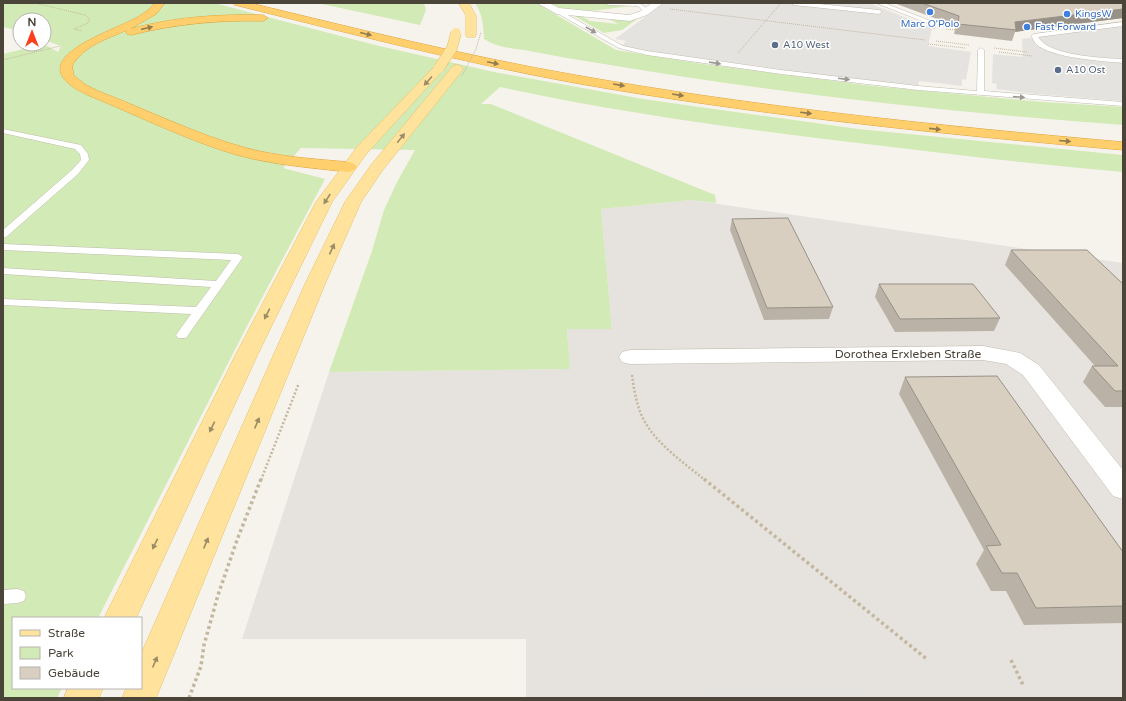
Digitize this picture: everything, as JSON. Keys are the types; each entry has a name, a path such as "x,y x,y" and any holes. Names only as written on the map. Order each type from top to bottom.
{"highway":[{"path":"160,3 151,13 81,48 66,66 66,73 70,79 80,85 198,138 232,149 262,156 349,167"},
{"path":"238,3 498,64 666,93 876,122 1123,146"},
{"path":"278,3 418,36"},
{"path":"72,58 108,40 133,31 190,21 217,18 264,18 328,25"},
{"path":"440,40 463,44"},
{"path":"730,91 888,111 1123,133"}],"main road":[{"path":"140,698 315,284 353,202 376,168 459,75 467,50 476,33 471,16 464,3"},
{"path":"120,617 247,354 324,202 362,150 440,68 452,48 456,28"},
{"path":"349,167 376,168"},
{"path":"81,698 86,689"}],"street":[{"path":"542,3 557,11 630,18 648,6"},
{"name":"Dorothea Erxleben Straße","path":"630,357 983,353 1012,358 1031,370 1123,489"}],"lane":[{"path":"608,3 648,6"},
{"path":"794,3 879,12"},
{"path":"879,3 929,22 932,24 932,28"},
{"path":"557,11 621,47 632,50 781,72 980,94 1123,104"},
{"path":"1123,24 1034,36 1035,40 1039,44 1052,50 1073,55 1123,62"},
{"path":"980,94 981,50"},
{"path":"3,131 78,147 84,154 85,160 74,172 3,235"},
{"path":"3,247 238,257 182,335"},
{"path":"3,271 220,284"},
{"path":"3,302 200,311"}],"path":[{"path":"34,3 85,15 90,19 88,23 74,29 84,32 83,34"},
{"path":"737,54 781,3"},
{"path":"648,6 929,40"},
{"path":"915,17 923,16 953,27 960,28"},
{"path":"947,29 962,30"},
{"path":"459,75 473,57 479,43 476,33"},
{"path":"933,41 974,46"},
{"path":"928,44 965,48"},
{"path":"3,60 63,45"},
{"path":"990,47 1028,52"},
{"path":"1005,49 1006,53"},
{"path":"999,52 1032,56"},
{"path":"189,698 201,666 204,645 218,595 237,540 302,377"},
{"path":"634,392 648,428 675,454 810,566 875,615 928,660"},
{"path":"1011,660 1024,687"}],"shaded area":[{"name":"A10 West","path":"664,3 869,3 932,28 928,46 971,52 966,80 962,79 962,86 919,81 918,88 749,67 621,47 626,41 615,39"},
{"name":"A10 Ost","path":"1123,26 1123,101 1036,94 996,89 997,84 992,83 993,54 1023,57 1022,39"},
{"path":"691,200 1123,263 1123,698 526,698 526,639 242,639 329,372 570,369 567,329 612,329 601,209"},
{"path":"854,684 871,695 699,697 710,686"}],"green space":[{"path":"3,3 214,3 375,45 494,72 643,99 858,129 1123,155 1123,172 968,156 734,127 593,105 500,87 481,104 491,104 715,195 716,203 691,200 601,209 612,329 567,329 570,369 329,372 372,251 384,210 397,182 415,150 301,148 283,168 325,179 246,328 99,617 12,617 12,689 62,689 57,698 3,698 3,54 12,52 52,52 52,49 58,52 61,46 52,43 52,12 12,12 12,29 3,27"},
{"path":"317,3 424,3 426,10 420,25"},
{"path":"475,3 536,3 616,50 703,64 873,86 1043,102 1123,107 1123,125 928,108 798,93 508,48 493,44 484,39 481,16"},
{"path":"550,3 630,6 579,11 569,10"},
{"path":"569,13 581,16 590,21 618,24 609,19 640,17 622,30 604,33"}],"building":[{"path":"922,3 1123,3 1123,9 1015,22 1016,30 958,24 959,16"},
{"path":"788,218 833,307 767,308 732,219"},
{"path":"1011,250 1087,250 1123,284 1123,391 1115,391 1092,366 1118,366"},
{"path":"879,284 973,284 1000,318 900,319"},
{"path":"997,376 1123,552 1123,606 1036,608 1017,573 1002,573 986,546 1001,545 905,377"}],"place":[{"name":"Marc O'Polo","path":"930,12"},
{"name":"KingsW","path":"1067,14"},
{"name":"Fast Forward","path":"1027,27"},
{"name":"A10 West","path":"775,45"},
{"name":"A10 Ost","path":"1058,70"}]}
